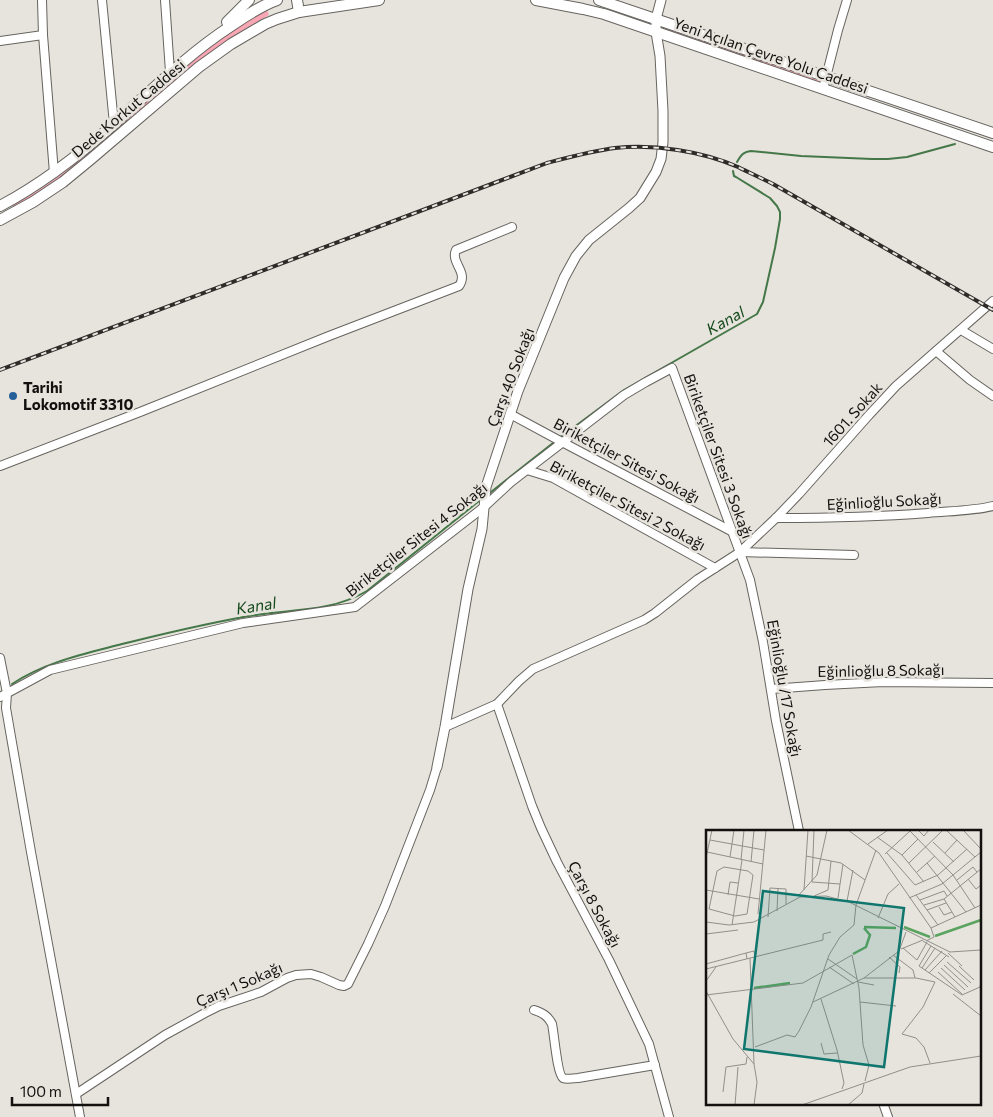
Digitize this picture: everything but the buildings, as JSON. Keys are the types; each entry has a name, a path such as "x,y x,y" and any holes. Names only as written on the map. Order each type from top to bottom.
{"main road":[{"name":"Dede Korkut Caddesi","path":"209,40 249,0"},
{"path":"298,0 299,12 379,0"},
{"name":"Yeni Açılan Çevre Yolu Caddesi","path":"536,0 604,14 993,147"},
{"name":"Yeni Açılan Çevre Yolu Caddesi","path":"599,0 993,133"},
{"name":"Dede Korkut Caddesi","path":"2,202 54,173 114,124 170,72 209,40 249,13 274,1 277,19"},
{"name":"Dede Korkut Caddesi","path":"0,220 50,191 200,67 232,44 265,24 299,12"},
{"path":"2,202 12,214"}],"street":[{"path":"42,0 54,173"},
{"path":"102,0 114,124"},
{"path":"165,0 170,72"},
{"name":"Çarşı 40 Sokağı","path":"437,767 468,589 482,529 488,482 522,379 564,278 576,256 589,240 640,198 656,172 662,152 663,125 660,56 656,32 656,19 661,0"},
{"path":"823,88 847,0"},
{"path":"0,42 43,35"},
{"path":"1,463 140,412 459,286 463,278 455,257 454,253 456,250 512,226"},
{"name":"1601. Sokak","path":"497,704 533,669 644,620 698,579 740,552 812,480 880,402 993,301"},
{"path":"961,330 993,349"},
{"path":"936,351 970,380 993,396"},
{"name":"Biriketçiler Sitesi 4 Sokağı","path":"4,695 50,670 244,623 355,607 484,507 511,482 562,442 634,388 672,368"},
{"name":"Biriketçiler Sitesi 3 Sokağı","path":"672,368 740,552"},
{"name":"Biriketçiler Sitesi Sokağı","path":"510,414 732,531"},
{"name":"Biriketçiler Sitesi 2 Sokağı","path":"527,470 553,478 715,568"},
{"name":"Eğinlioğlu Sokağı","path":"776,518 842,518 905,515 993,506"},
{"path":"740,552 854,555"},
{"name":"Eğinlioğlu /17 Sokağı","path":"740,552 750,580 757,610 776,721 799,830"},
{"path":"0,658 6,708 29,842 80,1117"},
{"name":"Eğinlioğlu 8 Sokağı","path":"771,689 874,683 993,683"},
{"path":"445,727 497,704"},
{"name":"Çarşı 8 Sokağı","path":"497,704 538,820 557,862 631,1004 649,1044 669,1117"},
{"name":"Çarşı 1 Sokağı","path":"76,1094 165,1035 206,1012 260,992 287,978 311,974 322,977 339,986 348,984 384,906 430,790 437,767"},
{"path":"534,1010 544,1014 552,1024 558,1067 563,1078 578,1078 655,1065"},
{"path":"883,1104 888,1117"}],"shaded area":[{"path":"267,9 269,15 211,52 178,78 89,157 46,189 14,208 12,205 39,190 66,171 207,48 239,25"},
{"path":"660,25 822,81 821,84 658,28"}],"waterway":[{"name":"Kanal","path":"737,162 742,154 751,151 801,156 888,159 907,157 955,144"},
{"name":"Kanal","path":"562,436 624,390 757,314 763,302 775,248 780,212 770,198 734,176 733,171"},
{"name":"Kanal","path":"491,492 553,443"},
{"name":"Kanal","path":"12,684 51,664 122,644 239,618 313,609 353,598 367,591 479,501"}],"railway":[{"path":"0,370 547,163 581,154 630,147 678,150 724,161 738,167 773,184 993,310"}],"place":[{"name":"Tarihi Lokomotif 3310","path":"13,396"}]}
